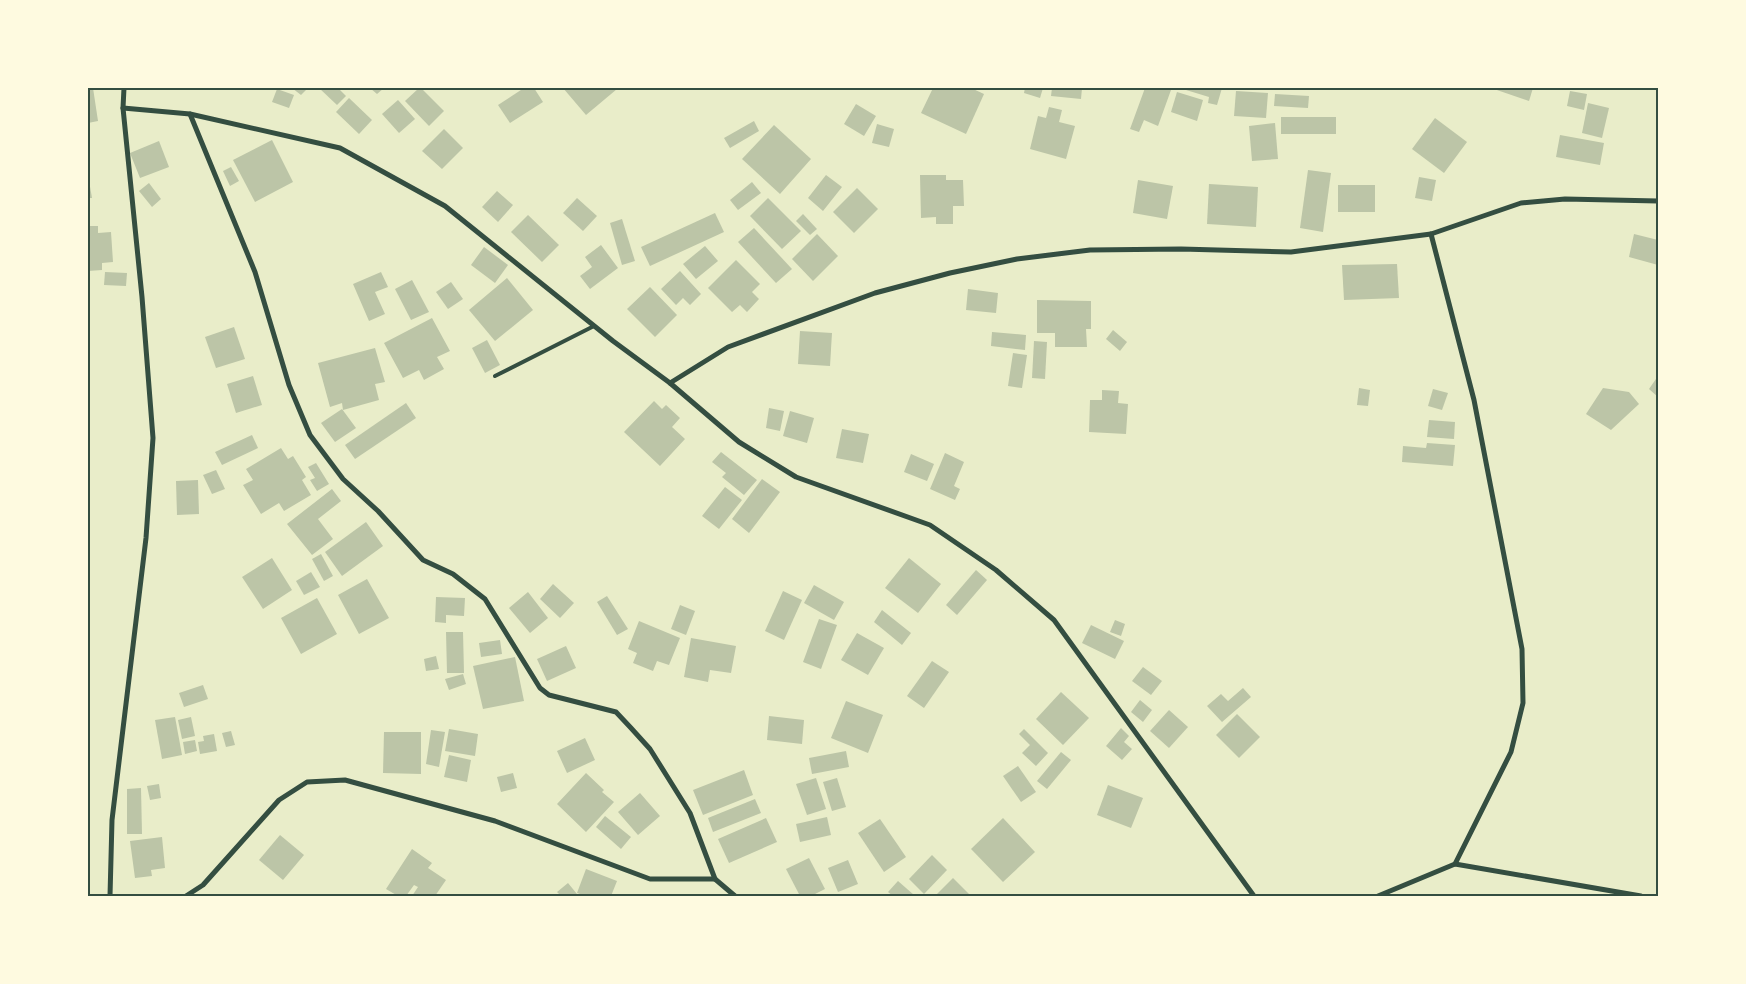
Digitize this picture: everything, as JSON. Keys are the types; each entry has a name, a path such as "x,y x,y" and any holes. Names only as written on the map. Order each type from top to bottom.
{"street":[{"path":"110,896 112,820 146,538 153,438 142,297 123,108 124,88"},
{"path":"123,108 190,114 340,148 445,206 594,326 670,383 739,442 796,478 930,524 996,570 1054,620 1254,896"},
{"path":"190,114 255,272 289,385 310,435 343,479 378,511 423,560 453,574 485,600 540,688 549,695 616,712 631,728 650,749 690,813 715,879 735,896"},
{"path":"670,383 728,348 875,293 950,273 1017,259 1090,250 1181,249 1292,252 1431,234 1521,203 1565,199 1658,201"},
{"path":"1431,234 1474,400 1522,650 1523,704 1511,752 1454,864"},
{"path":"186,896 203,884 278,800 307,782 345,780 495,821 650,880 715,879"},
{"path":"1378,896 1454,864 1641,896"}],"lane":[{"path":"495,376 594,326"}],"building":[{"path":"88,88 93,88 98,121 88,123"},
{"path":"292,88 308,88 301,95"},
{"path":"319,88 338,88 346,96 337,105"},
{"path":"370,88 384,88 377,94"},
{"path":"419,88 444,111 429,126 405,101"},
{"path":"524,88 534,88 543,102 510,123 498,105"},
{"path":"563,88 616,88 617,89 586,115"},
{"path":"933,88 971,88 984,94 966,134 921,113"},
{"path":"1025,88 1043,88 1040,98 1024,93"},
{"path":"1052,88 1082,88 1081,99 1051,96"},
{"path":"1145,88 1171,90 1158,126 1144,120 1139,132 1130,129"},
{"path":"1187,88 1222,88 1217,105 1208,103 1209,97 1186,90"},
{"path":"1491,88 1533,88 1529,101"},
{"path":"277,89 294,95 289,108 272,102"},
{"path":"1236,91 1268,93 1266,118 1234,116"},
{"path":"1570,91 1587,94 1584,110 1567,106"},
{"path":"1177,92 1203,100 1197,121 1171,112"},
{"path":"1275,94 1309,96 1308,108 1274,106"},
{"path":"349,98 372,120 359,134 336,112"},
{"path":"398,100 415,119 399,133 382,114"},
{"path":"1588,103 1609,108 1602,138 1582,133"},
{"path":"856,104 876,116 864,136 844,124"},
{"path":"1049,107 1062,110 1059,122 1075,126 1066,159 1030,149 1038,116 1046,118"},
{"path":"1281,117 1336,117 1336,134 1281,134"},
{"path":"1435,118 1467,142 1444,173 1412,149"},
{"path":"754,121 759,131 730,148 724,138"},
{"path":"1275,123 1278,159 1252,161 1249,126"},
{"path":"877,124 894,129 889,147 872,143"},
{"path":"774,125 811,159 780,194 742,159"},
{"path":"444,129 463,148 442,169 422,151"},
{"path":"1560,135 1604,143 1600,165 1556,157"},
{"path":"272,140 293,182 255,202 233,160"},
{"path":"159,141 169,167 140,178 130,153"},
{"path":"231,167 239,181 230,186 223,171"},
{"path":"1308,170 1331,173 1323,232 1300,228"},
{"path":"826,175 842,187 823,211 808,198"},
{"path":"920,175 946,175 946,180 963,180 964,206 953,206 953,224 936,224 936,217 921,218"},
{"path":"1419,177 1436,180 1432,201 1415,198"},
{"path":"1138,180 1173,186 1167,219 1133,213"},
{"path":"89,181 92,198 88,198"},
{"path":"752,182 761,193 738,210 730,200"},
{"path":"149,183 161,199 152,207 139,191"},
{"path":"1209,184 1258,187 1256,227 1207,224"},
{"path":"1338,185 1375,185 1375,212 1338,212"},
{"path":"857,188 878,209 854,233 833,212"},
{"path":"497,191 513,205 498,222 482,207"},
{"path":"577,198 597,216 583,231 563,213"},
{"path":"768,198 801,231 782,249 750,216"},
{"path":"715,213 724,232 650,266 641,247"},
{"path":"803,214 817,229 810,235 796,221"},
{"path":"528,215 559,245 542,262 511,232"},
{"path":"622,219 635,261 622,265 610,223"},
{"path":"88,226 98,226 98,233 111,232 113,262 102,263 102,270 88,271"},
{"path":"754,228 792,269 776,283 738,242"},
{"path":"817,234 838,256 813,281 792,259"},
{"path":"1634,234 1658,240 1658,265 1629,257"},
{"path":"601,245 618,268 590,289 580,276 592,267 585,257"},
{"path":"705,246 718,261 696,279 683,264"},
{"path":"484,247 508,265 495,283 471,265"},
{"path":"736,260 760,284 752,292 759,299 747,312 740,305 732,312 708,288"},
{"path":"1397,264 1399,298 1344,300 1342,265"},
{"path":"680,271 701,294 690,305 683,298 676,305 661,289"},
{"path":"105,272 127,273 126,286 104,285"},
{"path":"381,272 388,287 375,292 385,314 369,321 353,284"},
{"path":"507,278 533,310 495,341 469,310"},
{"path":"412,280 429,312 411,320 395,289"},
{"path":"451,282 463,299 448,309 436,292"},
{"path":"650,287 677,315 655,337 627,309"},
{"path":"968,289 998,293 996,313 966,310"},
{"path":"1037,300 1091,301 1091,329 1086,329 1087,347 1055,347 1055,333 1037,333"},
{"path":"432,318 450,351 437,357 444,369 424,380 419,370 403,378 384,343"},
{"path":"234,327 245,359 216,368 205,337"},
{"path":"1113,330 1127,342 1120,351 1106,339"},
{"path":"800,331 832,333 830,366 798,364"},
{"path":"992,332 1026,335 1025,350 991,346"},
{"path":"487,340 500,365 485,373 472,348"},
{"path":"1034,341 1047,342 1045,379 1032,378"},
{"path":"375,348 385,382 375,384 379,400 343,410 342,403 330,407 318,363"},
{"path":"1013,353 1027,355 1022,388 1008,386"},
{"path":"253,376 262,405 236,413 227,384"},
{"path":"1658,376 1658,397 1649,389"},
{"path":"1359,388 1370,390 1368,406 1357,405"},
{"path":"1603,388 1629,392 1639,404 1611,430 1586,414"},
{"path":"1433,389 1448,393 1442,410 1428,406"},
{"path":"1102,390 1119,391 1118,403 1128,404 1126,434 1089,432 1090,400 1102,400"},
{"path":"654,401 662,409 666,405 680,418 672,427 685,439 660,466 624,432"},
{"path":"406,403 416,418 355,459 345,445"},
{"path":"769,408 784,411 780,431 766,428"},
{"path":"342,409 356,428 335,442 321,423"},
{"path":"790,411 814,418 807,443 783,436"},
{"path":"1429,420 1455,422 1454,439 1427,437"},
{"path":"842,429 869,434 863,463 836,458"},
{"path":"252,435 258,448 222,465 215,452"},
{"path":"1427,443 1455,445 1453,466 1402,462 1403,446 1426,448"},
{"path":"281,448 288,459 293,456 306,477 302,480 311,495 284,511 279,503 261,514 243,485 253,480 246,469"},
{"path":"721,452 757,480 744,495 722,477 726,473 712,462"},
{"path":"945,453 964,462 954,486 960,489 955,500 930,489"},
{"path":"911,454 934,464 927,481 904,472"},
{"path":"316,463 329,484 317,491 310,480 315,478 308,467"},
{"path":"216,470 225,489 212,494 203,475"},
{"path":"762,479 780,492 749,533 732,519"},
{"path":"198,480 199,514 177,515 176,481"},
{"path":"725,487 742,500 719,529 702,516"},
{"path":"332,489 341,501 318,519 333,539 312,555 287,524"},
{"path":"366,522 383,546 342,576 325,552"},
{"path":"321,554 333,576 324,581 312,559"},
{"path":"272,558 292,590 263,609 242,577"},
{"path":"909,558 941,584 918,613 885,588"},
{"path":"976,570 987,580 957,615 946,605"},
{"path":"311,572 320,587 304,595 296,581"},
{"path":"367,579 389,618 359,634 338,595"},
{"path":"553,584 574,603 560,618 540,599"},
{"path":"814,585 844,602 834,620 804,603"},
{"path":"783,591 802,600 784,640 765,631"},
{"path":"528,592 548,618 530,633 509,608"},
{"path":"607,596 628,629 617,635 597,602"},
{"path":"436,597 465,598 464,616 446,615 446,623 435,622"},
{"path":"317,598 337,634 301,654 281,618"},
{"path":"680,605 695,611 686,635 671,629"},
{"path":"882,610 911,633 902,645 874,622"},
{"path":"819,619 837,625 821,669 803,662"},
{"path":"1115,620 1125,624 1121,636 1110,632"},
{"path":"639,621 680,638 669,665 657,661 653,671 633,663 637,653 628,649"},
{"path":"1091,625 1124,641 1115,659 1082,643"},
{"path":"446,632 463,632 464,673 447,673"},
{"path":"857,633 884,648 868,675 841,660"},
{"path":"691,638 736,646 731,673 710,670 708,682 684,677"},
{"path":"500,640 502,654 481,657 479,643"},
{"path":"566,646 576,668 547,681 537,659"},
{"path":"436,656 439,669 426,671 424,659"},
{"path":"515,657 524,701 483,709 473,666"},
{"path":"932,661 949,672 924,708 907,696"},
{"path":"1143,667 1162,681 1151,695 1132,681"},
{"path":"463,674 466,684 449,690 445,679"},
{"path":"203,685 208,699 184,707 179,693"},
{"path":"1243,688 1251,697 1222,722 1207,706 1221,694 1228,701"},
{"path":"1061,692 1089,718 1063,745 1036,719"},
{"path":"1140,700 1152,710 1143,722 1131,712"},
{"path":"846,701 883,715 868,753 831,738"},
{"path":"1169,710 1188,727 1169,748 1150,731"},
{"path":"1237,714 1260,737 1239,758 1216,735"},
{"path":"769,716 804,720 802,744 767,740"},
{"path":"175,717 182,755 162,759 155,720"},
{"path":"191,717 195,736 182,739 178,720"},
{"path":"1121,728 1129,736 1124,742 1132,749 1122,760 1106,746"},
{"path":"449,729 478,734 475,756 445,751"},
{"path":"1024,729 1048,753 1036,766 1022,753 1030,745 1019,734"},
{"path":"431,730 445,732 439,767 426,764"},
{"path":"231,731 235,745 226,747 222,733"},
{"path":"384,732 421,732 421,774 383,773"},
{"path":"214,734 217,751 200,754 198,742 204,741 203,736"},
{"path":"585,738 595,760 567,773 557,751"},
{"path":"195,740 197,751 185,754 183,742"},
{"path":"846,751 849,767 812,774 809,758"},
{"path":"1061,752 1071,760 1047,789 1037,781"},
{"path":"449,755 471,760 467,782 444,777"},
{"path":"1018,766 1036,792 1021,802 1003,776"},
{"path":"744,770 753,795 703,815 693,790"},
{"path":"513,773 517,788 501,792 497,777"},
{"path":"586,773 604,790 602,792 614,802 586,832 557,804"},
{"path":"816,778 826,809 807,815 796,784"},
{"path":"837,778 846,807 832,811 823,782"},
{"path":"159,784 161,798 150,800 147,786"},
{"path":"1108,785 1143,798 1131,828 1097,815"},
{"path":"141,788 142,834 127,834 127,789"},
{"path":"640,793 660,816 638,835 618,812"},
{"path":"755,799 761,813 713,832 708,818"},
{"path":"605,816 631,837 621,849 596,827"},
{"path":"827,817 831,835 800,842 796,824"},
{"path":"766,818 777,842 729,863 718,839"},
{"path":"1003,818 1035,852 1003,882 971,849"},
{"path":"880,819 906,857 884,872 858,833"},
{"path":"280,835 304,855 283,880 259,860"},
{"path":"162,837 165,868 151,870 152,876 135,878 130,841"},
{"path":"412,849 432,863 428,868 446,880 435,896 412,896 418,887 414,885 406,896 398,896 386,889"},
{"path":"932,855 947,870 924,894 909,879"},
{"path":"809,858 825,889 811,896 800,896 786,869"},
{"path":"848,860 858,884 838,892 828,868"},
{"path":"586,869 617,881 611,896 586,896 577,893"},
{"path":"953,878 971,896 935,896"},
{"path":"898,881 914,895 893,896 888,892"},
{"path":"568,883 579,896 561,896 557,892"}]}
